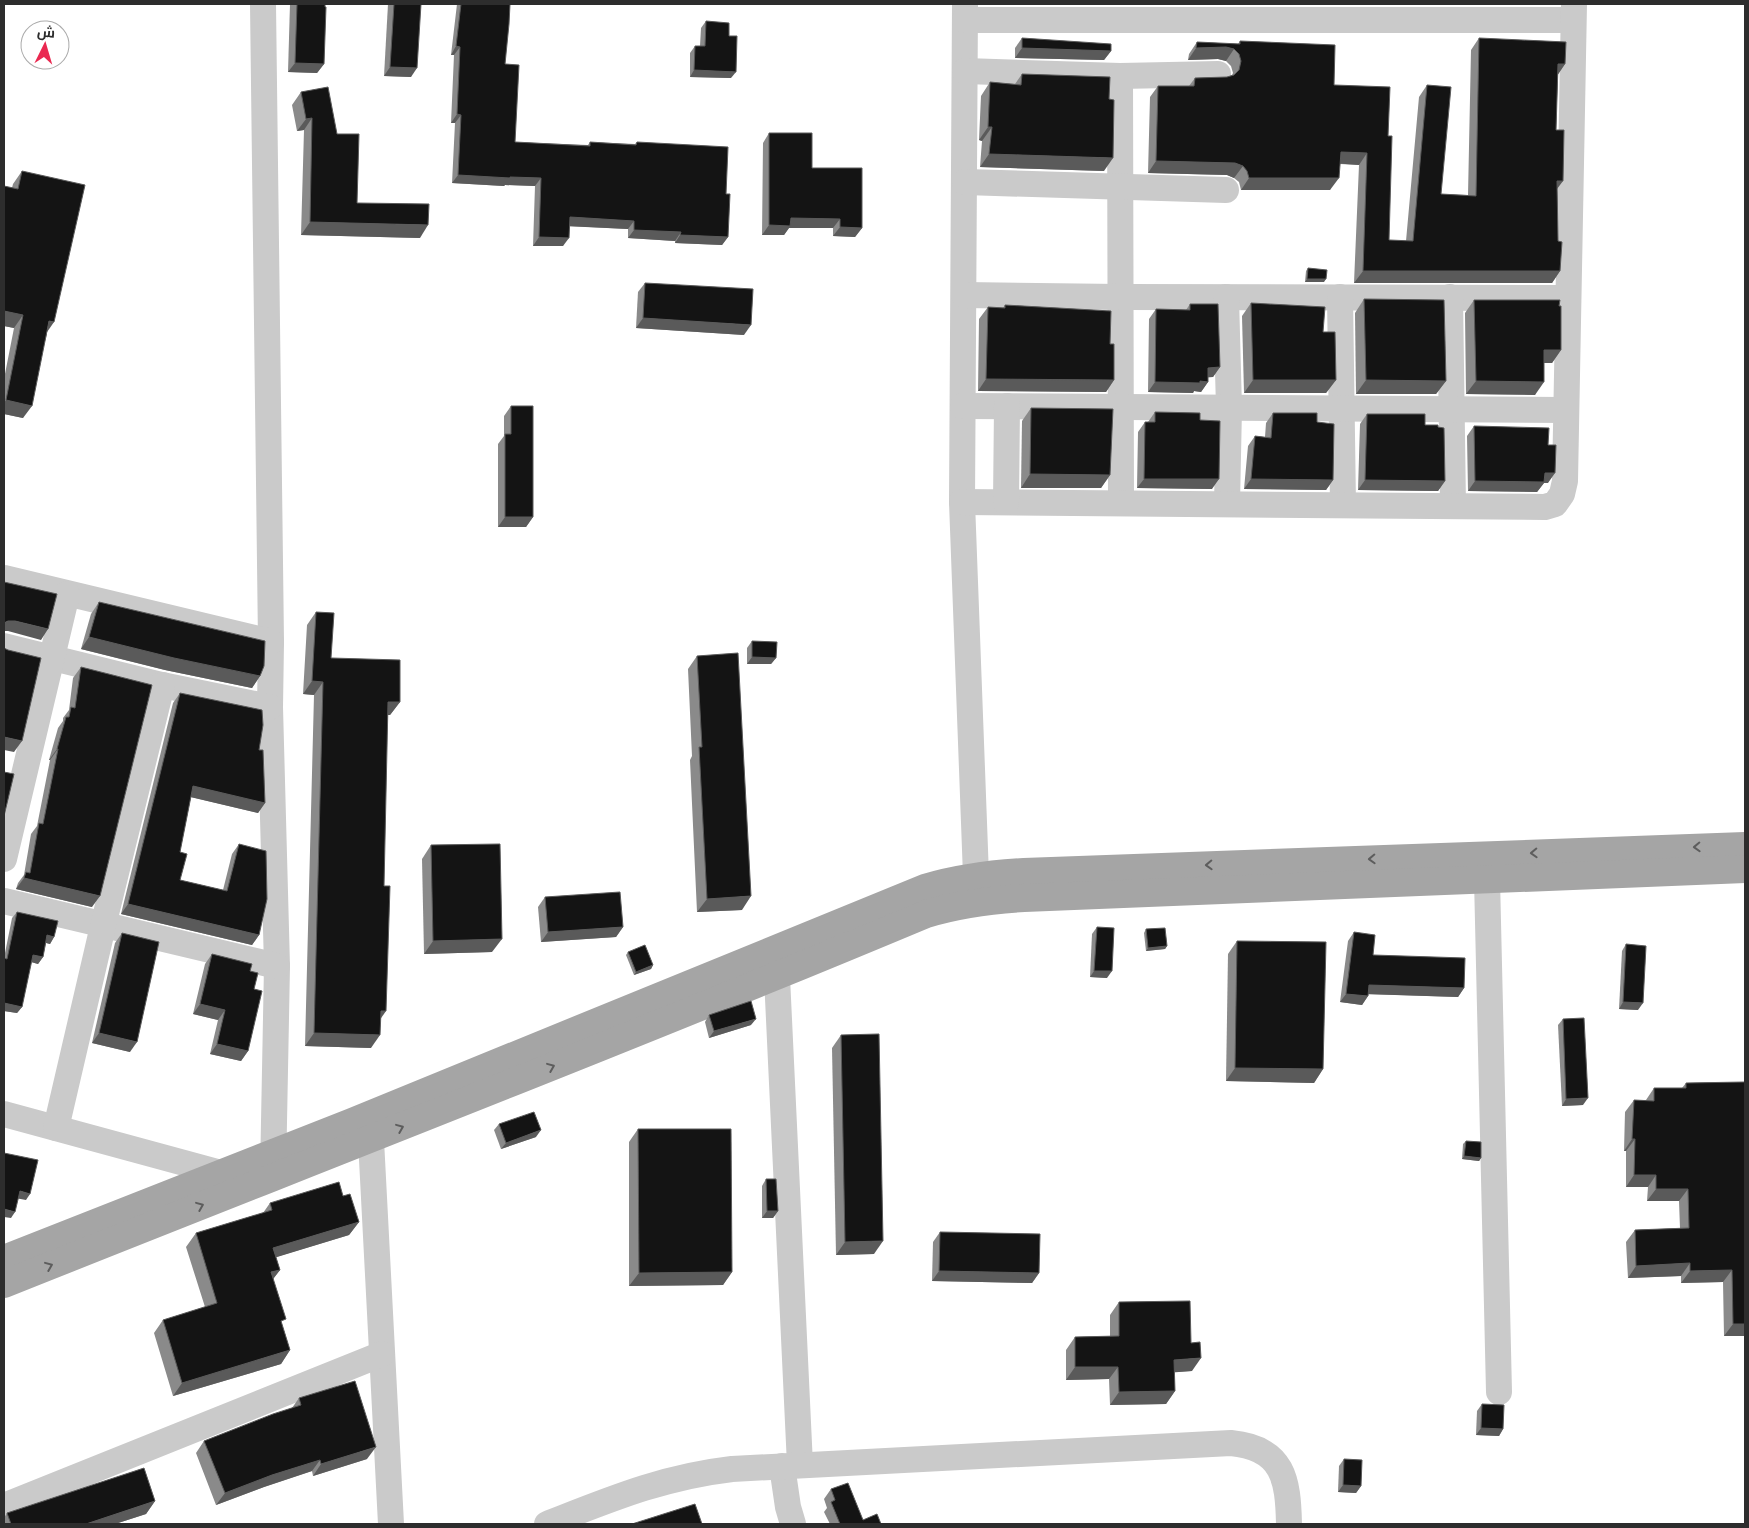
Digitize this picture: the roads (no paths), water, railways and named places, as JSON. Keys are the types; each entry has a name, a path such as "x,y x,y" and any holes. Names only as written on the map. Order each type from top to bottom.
{"main road":[{"path":"4,1259 273,1165 925,888 949,881 976,876 1024,872 1745,846"},
{"path":"273,1165 371,1140 777,977 926,914 950,906 977,901 1024,898 1745,869"},
{"path":"4,1284 231,1181"}],"street":[{"path":"263,4 271,642 270,707 277,966 273,1165"},
{"path":"962,502 1545,507 1555,504 1562,494 1565,481 1574,12 965,12 962,502 976,876"},
{"path":"965,71 1120,76 1218,74"},
{"path":"1120,76 1121,503"},
{"path":"964,182 1226,190"},
{"path":"964,295 1568,298"},
{"path":"1226,297 1229,408 1227,504"},
{"path":"1340,297 1344,506"},
{"path":"1450,297 1453,506"},
{"path":"963,406 1566,410"},
{"path":"1006,502 1007,406"},
{"path":"4,578 271,642"},
{"path":"4,859 67,594"},
{"path":"4,646 162,685 270,707"},
{"path":"56,1128 162,685"},
{"path":"1487,880 1499,1392"},
{"path":"4,902 277,966"},
{"path":"777,977 791,1466 788,1507 793,1524"},
{"path":"4,1114 231,1181"},
{"path":"371,1140 391,1524"},
{"path":"4,1506 382,1354"},
{"path":"548,1524 620,1495 680,1477 732,1469 1231,1443 1244,1444 1256,1448 1275,1462 1282,1472 1286,1483 1290,1524"}]}
